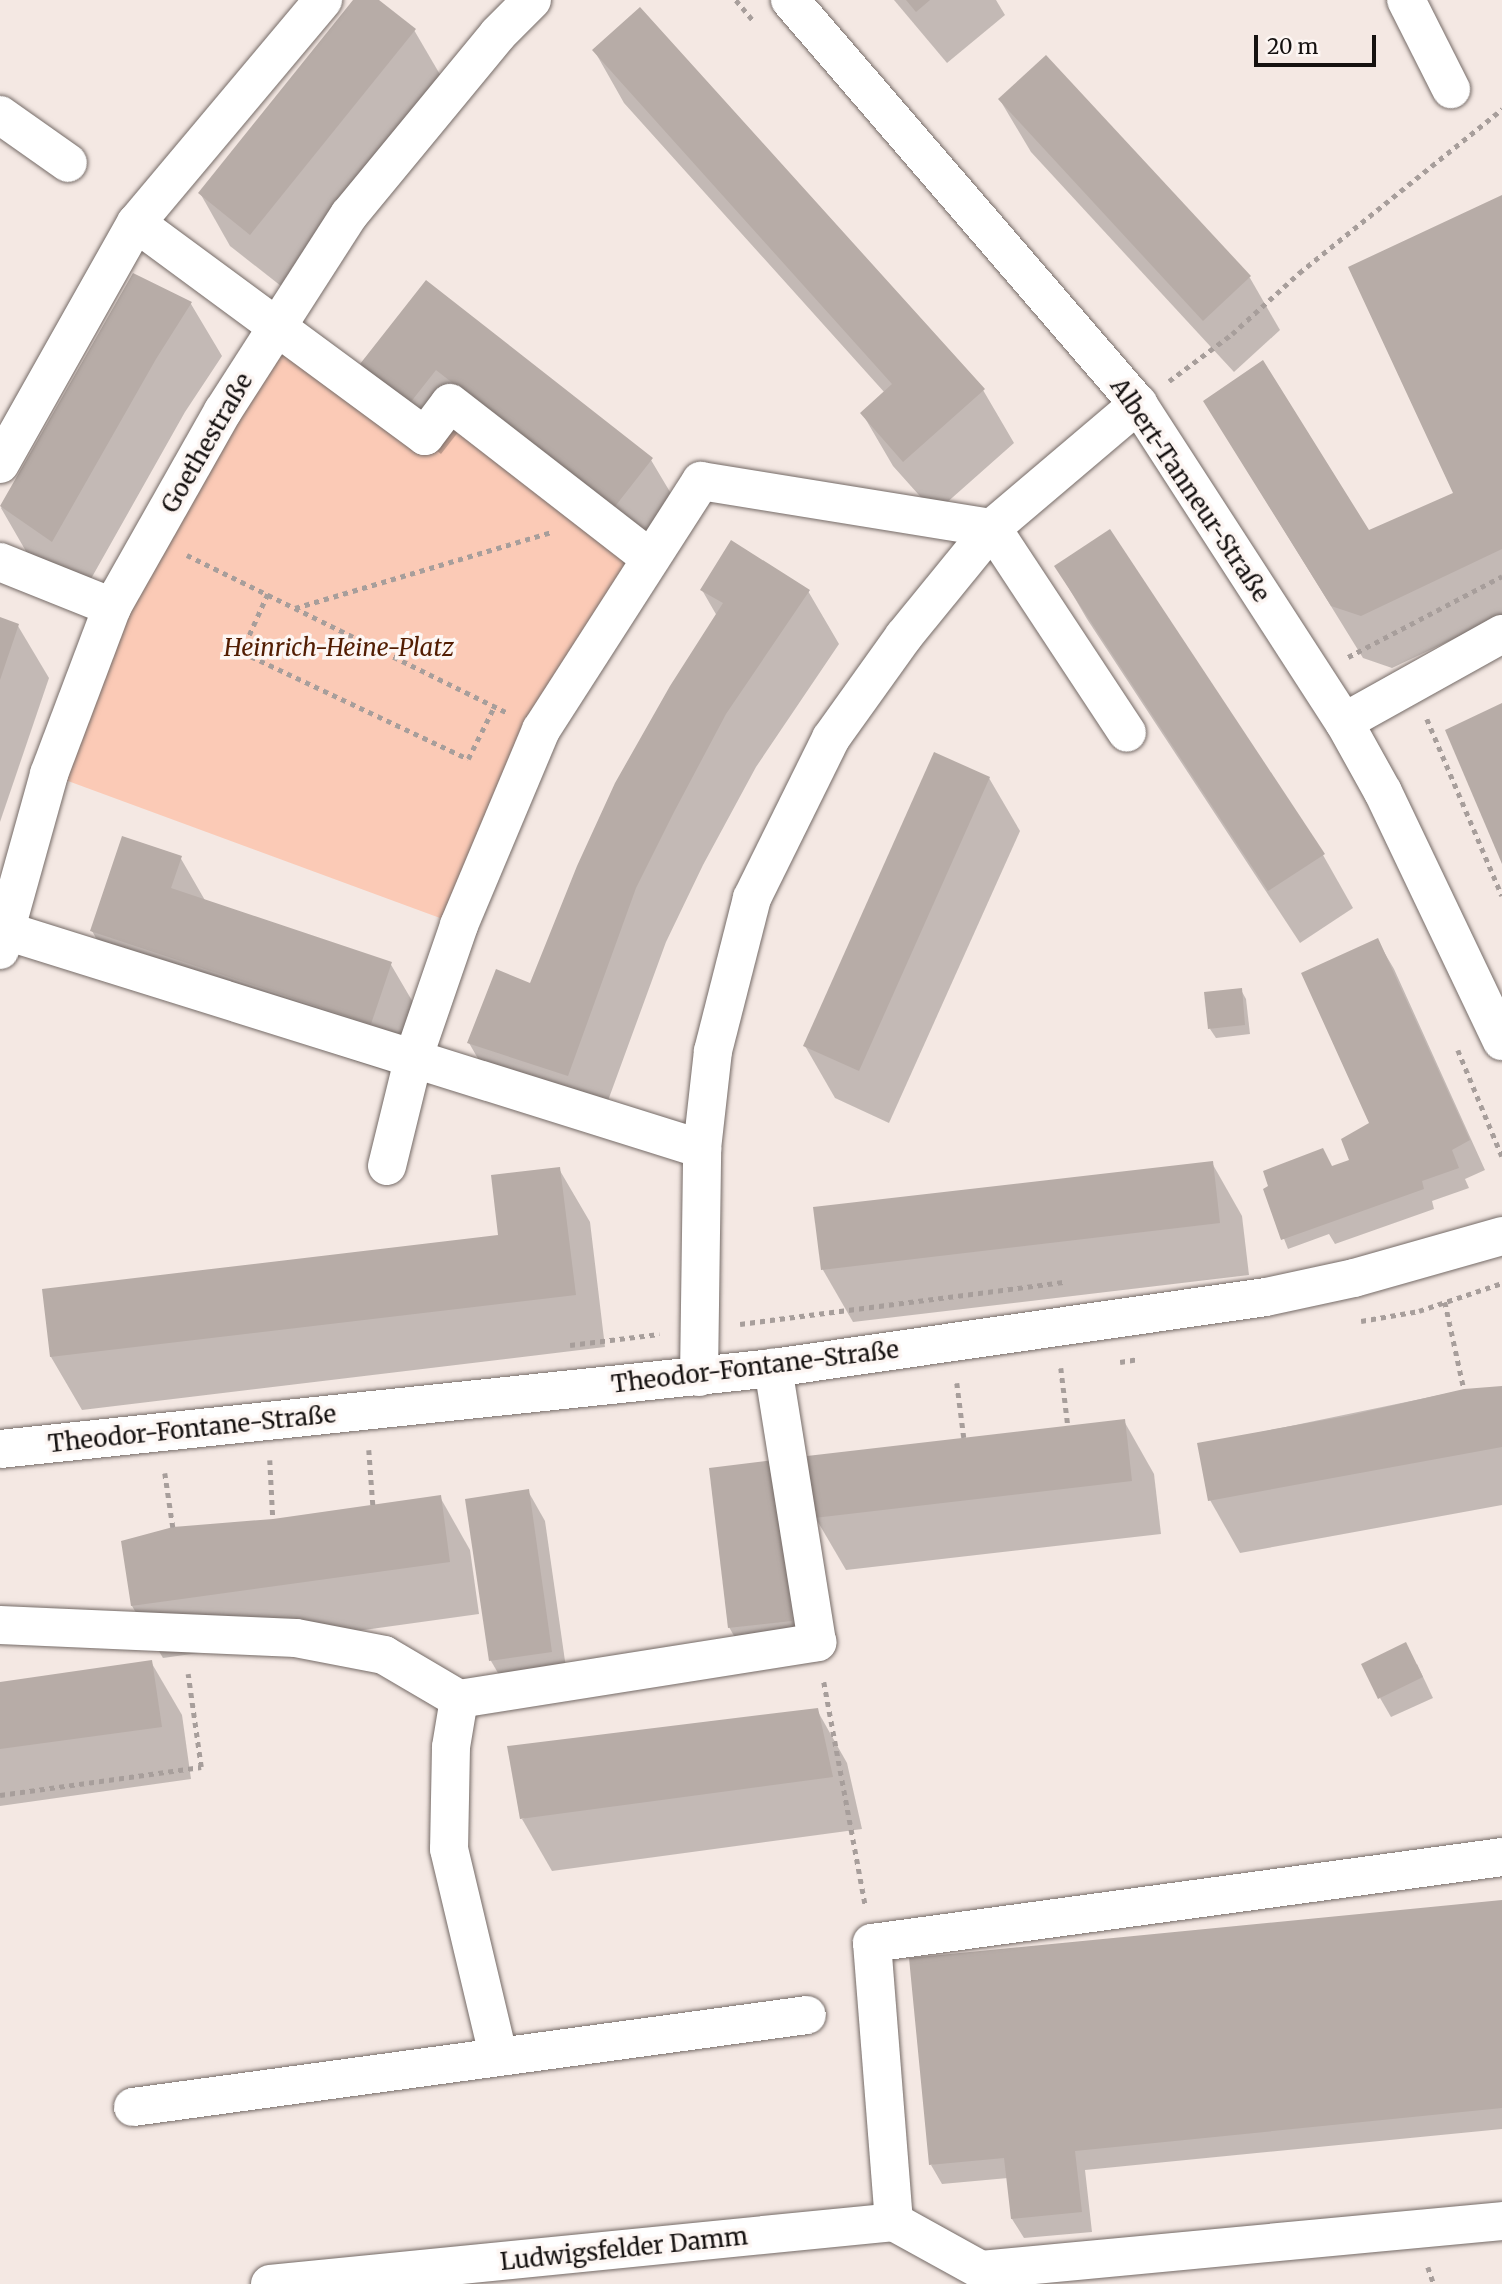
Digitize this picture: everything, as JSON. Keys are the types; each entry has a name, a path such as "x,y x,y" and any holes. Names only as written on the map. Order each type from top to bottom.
{"street":[{"path":"0,464 136,223 323,0"},
{"name":"Goethestraße","path":"2,936 49,774 112,607 223,411 349,215 498,34 531,0"},
{"name":"Albert-Tanneur-Straße","path":"790,0 1138,404 1345,722 1383,792 1502,1041"},
{"path":"1406,0 1451,89"},
{"path":"0,115 68,163"},
{"path":"136,223 425,436 450,403 650,558"},
{"path":"699,1377 702,1149 713,1051 752,898 831,738 904,636 992,528 1138,404"},
{"path":"387,1166 414,1056 459,925 541,730 701,481 992,528 1127,733"},
{"path":"0,562 112,607"},
{"path":"1345,722 1502,634"},
{"path":"2,936 414,1056 702,1149"},
{"name":"Theodor-Fontane-Straße","path":"0,1449 774,1367 1266,1297 1354,1278 1502,1236"},
{"path":"0,1625 296,1638 384,1655 459,1699 817,1642 774,1367"},
{"path":"459,1699 451,1747 449,1849 498,2055"},
{"path":"1502,1857 872,1943 894,2222 981,2270 1062,2274 1502,2221"},
{"path":"133,2107 498,2055 807,2015"},
{"name":"Ludwigsfelder Damm","path":"270,2284 894,2222"}],"path":[{"path":"1138,404 1232,334 1310,264 1502,109"},
{"path":"295,608 599,518"},
{"path":"152,538 518,718"},
{"path":"1339,646 1346,658 1502,576"},
{"path":"268,594 242,652 468,759 494,706"},
{"path":"1436,710 1426,715 1502,896"},
{"path":"1456,1044 1502,1156"},
{"path":"700,1329 1067,1282"},
{"path":"1446,1302 1464,1389"},
{"path":"1061,1368 1068,1426"},
{"path":"957,1381 964,1438"},
{"path":"369,1448 373,1505"},
{"path":"270,1460 273,1519"},
{"path":"164,1471 173,1527"},
{"path":"0,1795 201,1767 181,1632"},
{"path":"817,1642 872,1943"}],"green space":[{"name":"Heinrich-Heine-Platz","path":"277,326 425,436 450,403 650,558 459,925 49,774 112,607"}],"building":[{"path":"353,0 379,0 416,29 250,235 198,193"},
{"path":"906,0 930,0 916,12"},
{"path":"640,7 985,389 903,462 860,413 892,384 592,50"},
{"path":"1046,55 1251,276 1203,321 998,99"},
{"path":"1502,195 1502,549 1361,616 1331,606 1203,401 1263,360 1369,530 1453,493 1348,267"},
{"path":"133,273 192,302 156,359 52,542 0,506"},
{"path":"426,280 653,458 613,509 436,370 410,403 360,364"},
{"path":"1110,529 1325,854 1268,891 1054,566"},
{"path":"731,540 810,590 726,714 636,888 568,1076 467,1043 496,969 530,983 577,866 615,783 670,686 723,603 700,590"},
{"path":"0,617 19,624 0,680"},
{"path":"1502,703 1502,864 1445,730"},
{"path":"934,752 990,777 859,1071 803,1046"},
{"path":"122,836 182,856 171,888 392,962 371,1024 90,931"},
{"path":"1378,938 1470,1140 1452,1150 1459,1168 1422,1181 1424,1189 1281,1240 1263,1189 1268,1186 1263,1171 1323,1148 1332,1166 1349,1160 1341,1139 1369,1123 1301,973"},
{"path":"1242,988 1245,1025 1208,1029 1204,992"},
{"path":"1213,1161 1220,1223 821,1270 813,1207"},
{"path":"560,1167 576,1295 50,1357 42,1289 498,1235 491,1175"},
{"path":"1502,1386 1502,1447 1208,1501 1197,1443 1347,1416 1464,1389"},
{"path":"1125,1419 1132,1481 814,1518 807,1456"},
{"path":"774,1460 792,1621 728,1628 709,1468"},
{"path":"529,1489 552,1652 489,1661 465,1499"},
{"path":"441,1495 450,1562 131,1606 121,1541 173,1527 273,1519"},
{"path":"1406,1642 1423,1677 1378,1699 1361,1664"},
{"path":"152,1660 162,1727 0,1749 0,1682"},
{"path":"818,1708 833,1777 520,1819 507,1746"},
{"path":"1502,1900 1502,2108 1075,2151 1082,2212 1011,2219 1004,2158 929,2165 909,1958"}]}
